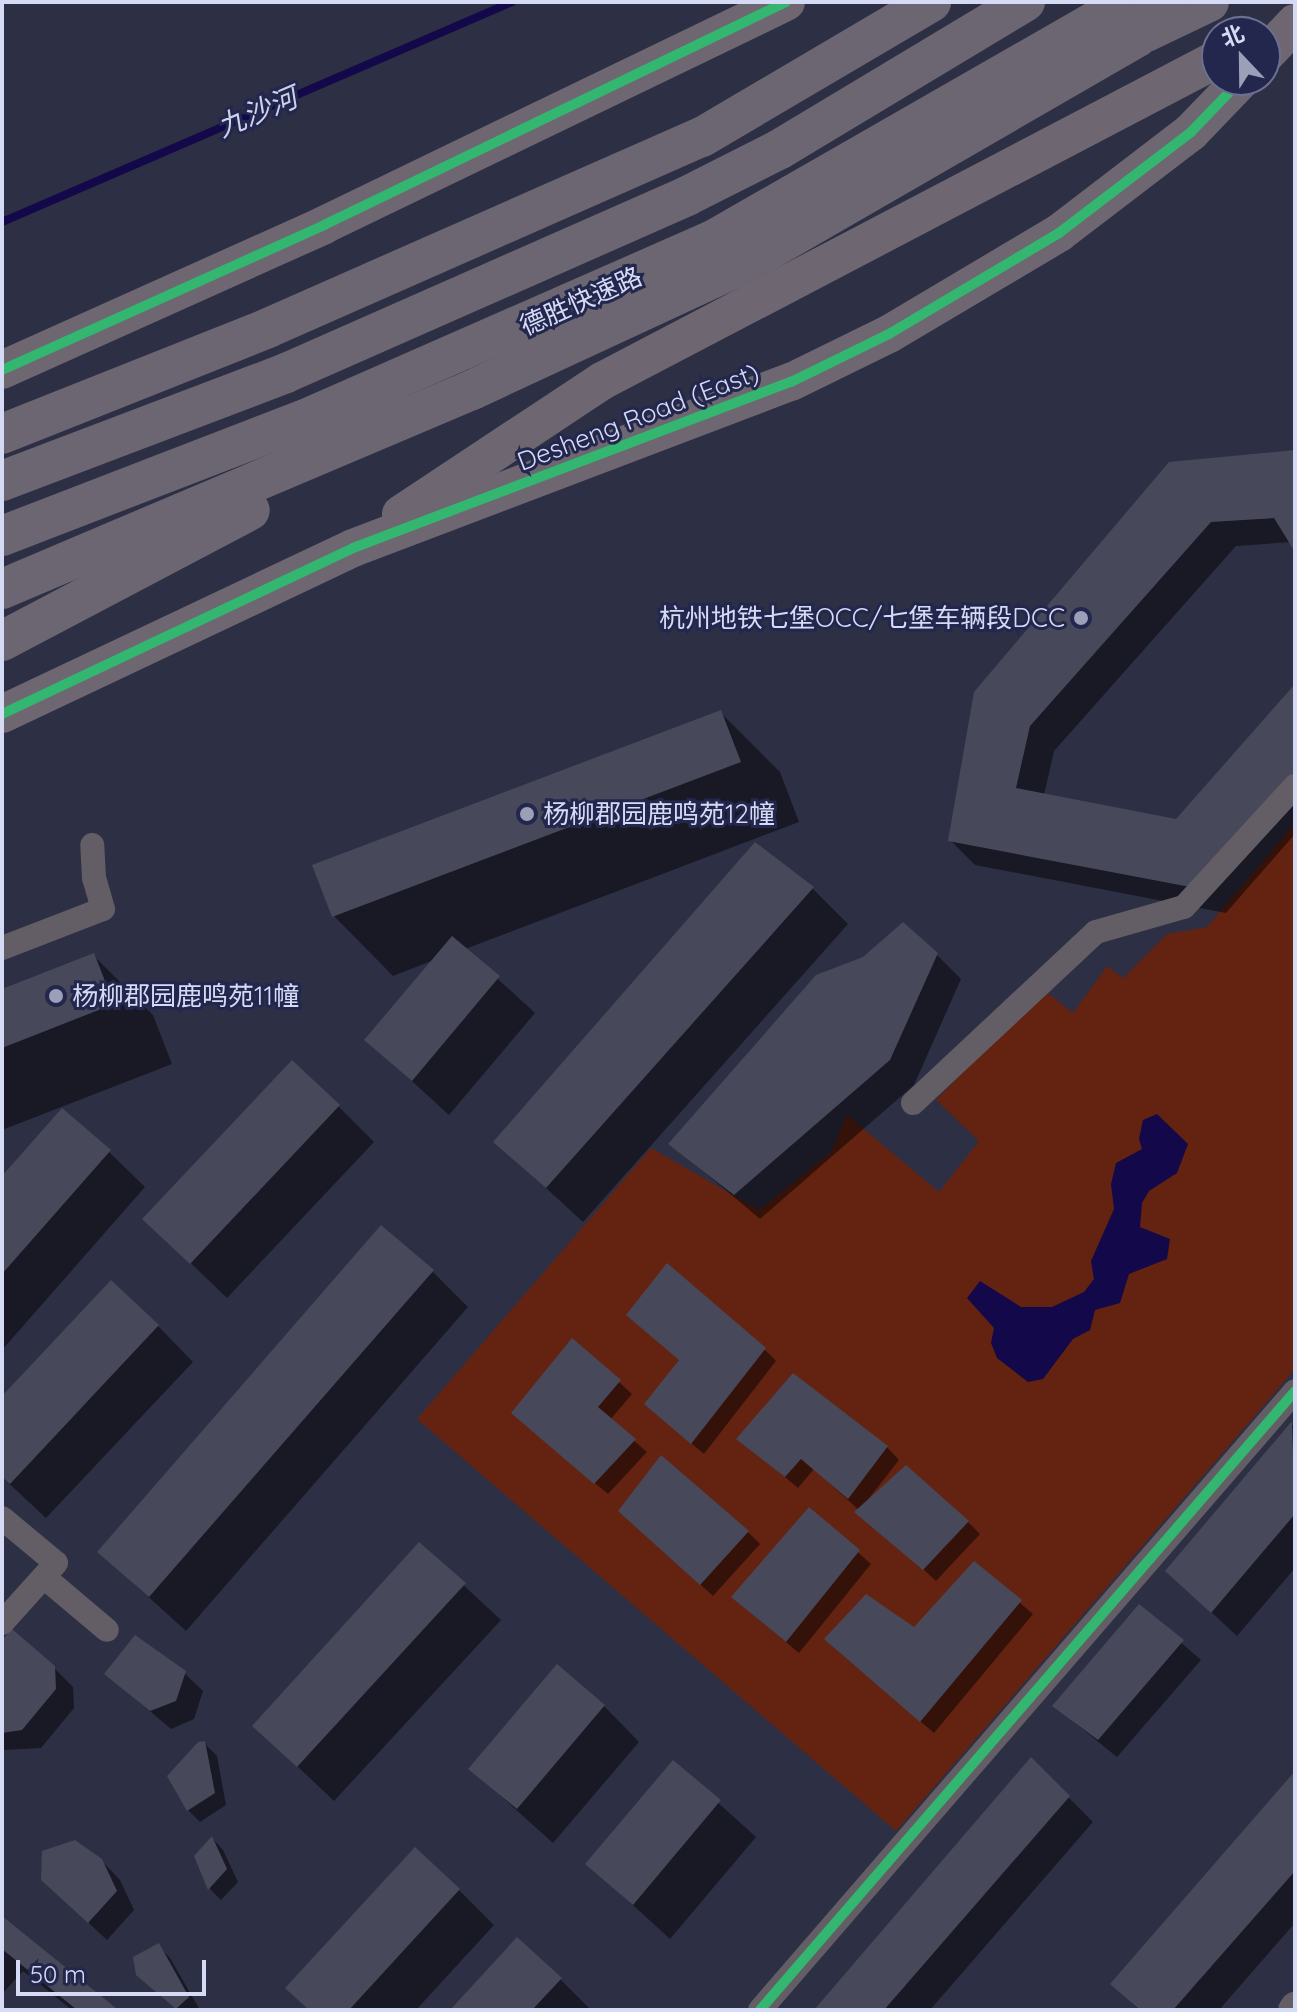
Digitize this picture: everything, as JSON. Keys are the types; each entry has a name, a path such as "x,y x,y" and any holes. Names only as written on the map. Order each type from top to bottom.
{"highway":[{"path":"2,434 268,328 702,137 931,2"},
{"name":"德胜快速路","path":"2,481 286,373 687,196 780,149 1025,2"},
{"path":"2,589 472,390 748,262 1133,19 1165,2"},
{"path":"1133,19 1209,2"},
{"name":"德胜快速路","path":"2,536 303,420 713,240 1133,19"},
{"path":"2,641 472,390"}],"main road":[{"path":"2,370 324,225 786,2"},
{"path":"1281,38 1295,23"},
{"path":"353,548 602,381 1201,67"},
{"name":"Desheng Road (East)","path":"2,714 353,548 791,382 889,334 1059,233 1191,132 1226,96"}],"street":[{"path":"913,1103 1096,932 1184,907 1295,786"},
{"path":"2,948 103,909 94,878 92,845"},
{"path":"760,2010 1295,1391"},
{"path":"2,1518 56,1563 2,1623"},
{"path":"44,1577 107,1630"}],"shaded area":[{"path":"1295,823 1295,1369 896,1831 417,1419 651,1148 759,1210 831,1152 847,1115 939,1192 979,1141 936,1100 1044,990 1073,1013 1107,966 1123,978 1167,934 1207,927"},
{"path":"1157,1114 1188,1144 1177,1173 1149,1191 1142,1203 1140,1227 1170,1239 1167,1259 1129,1274 1120,1303 1095,1310 1090,1330 1073,1339 1043,1379 1028,1382 997,1358 991,1343 994,1328 967,1298 980,1281 1021,1307 1052,1307 1084,1292 1094,1279 1091,1261 1114,1209 1111,1184 1116,1163 1142,1149 1139,1139 1143,1120"}],"building":[{"name":"杭州地铁七堡OCC/七堡车辆段DCC","path":"1295,450 1295,552 1274,518 1211,522 1030,726 1016,788 1176,819 1295,684 1295,782 1201,889 948,841 974,692 1169,462"},
{"name":"杨柳郡园鹿鸣苑12幢","path":"721,710 741,762 332,917 312,865"},
{"path":"755,842 814,887 546,1188 493,1142"},
{"path":"903,922 938,953 890,1060 734,1195 668,1144 816,975 863,957"},
{"path":"452,936 500,976 412,1081 364,1040"},
{"name":"杨柳郡园鹿鸣苑11幢","path":"94,953 114,1004 2,1048 2,989"},
{"path":"292,1060 340,1105 190,1264 142,1219"},
{"path":"62,1108 111,1150 2,1274 2,1176"},
{"path":"381,1225 434,1270 149,1597 97,1552"},
{"path":"667,1263 766,1348 691,1444 644,1404 679,1360 626,1315"},
{"path":"111,1280 159,1325 10,1484 2,1477 2,1396"},
{"path":"572,1338 621,1380 598,1407 636,1439 594,1484 511,1413"},
{"path":"793,1373 888,1446 848,1499 801,1459 785,1477 736,1439"},
{"path":"1292,1421 1295,1514 1211,1613 1165,1571"},
{"path":"661,1455 749,1531 700,1585 618,1511"},
{"path":"906,1465 969,1521 923,1570 854,1512"},
{"path":"809,1507 860,1550 786,1642 731,1597"},
{"path":"419,1542 466,1583 297,1767 252,1726"},
{"path":"974,1561 1022,1600 920,1722 824,1639 866,1594 914,1627"},
{"path":"1139,1604 1184,1640 1098,1740 1052,1706"},
{"path":"12,1629 55,1666 56,1689 22,1730 2,1733 2,1640"},
{"path":"135,1635 186,1671 176,1701 150,1711 104,1674"},
{"path":"557,1664 605,1705 517,1809 468,1769"},
{"path":"205,1741 215,1793 187,1811 167,1776 198,1742"},
{"path":"1031,1757 1070,1796 884,2010 814,2010"},
{"path":"673,1760 721,1800 633,1905 585,1864"},
{"path":"1295,1771 1295,1871 1173,2010 1140,2010 1110,1984"},
{"path":"212,1836 227,1869 208,1890 194,1856"},
{"path":"75,1840 102,1859 117,1891 88,1923 41,1880 42,1851"},
{"path":"415,1847 460,1889 349,2010 309,2010 285,1988"},
{"path":"2,1916 118,2010 77,2010 2,1949"},
{"path":"517,1937 562,1978 532,2010 450,2010"},
{"path":"159,1943 189,1997 176,2009 136,1975 133,1957"}],"waterway":[{"name":"九沙河","path":"2,222 512,2"}],"cycle path":[{"path":"2,370 324,225 786,2"},
{"path":"2,714 353,548 791,382 889,334 1059,233 1191,132 1226,96"},
{"path":"760,2010 1295,1391"}],"place":[{"name":"杭州地铁七堡OCC/七堡车辆段DCC","path":"1081,618"},
{"name":"杨柳郡园鹿鸣苑12幢","path":"527,814"},
{"name":"杨柳郡园鹿鸣苑11幢","path":"56,996"}]}
